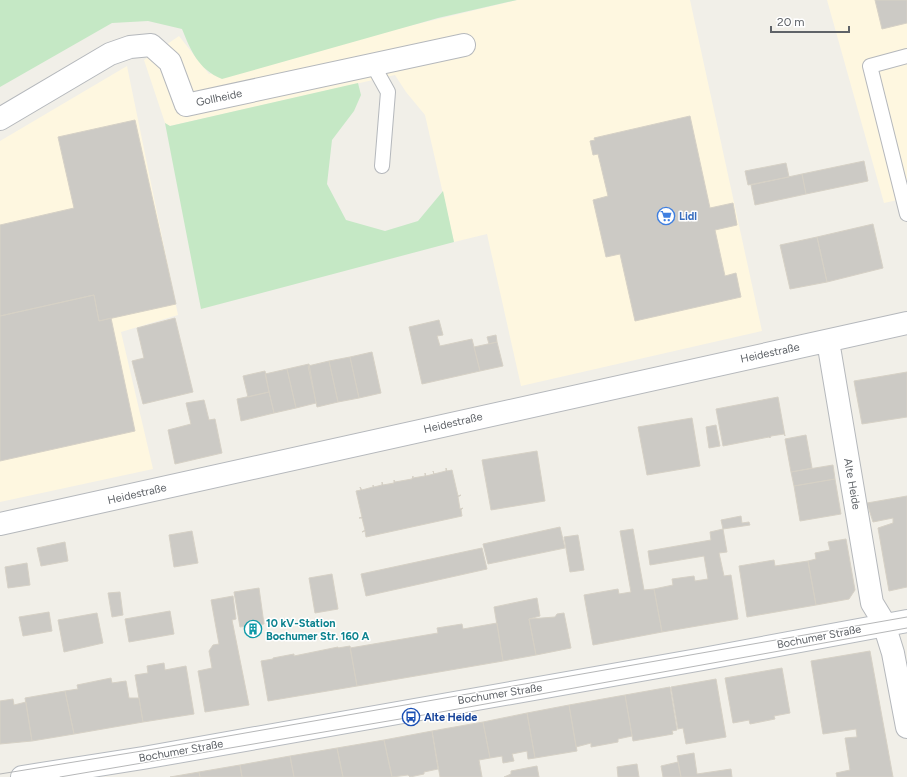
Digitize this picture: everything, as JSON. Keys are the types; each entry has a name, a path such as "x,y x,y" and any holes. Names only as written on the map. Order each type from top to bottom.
{"street":[{"name":"Gollheide","path":"0,119 110,54 130,48 151,45 170,62 186,105 464,46"},
{"name":"Heidestraße","path":"0,524 907,323"},
{"name":"Alte Heide","path":"828,341 872,603 885,624 893,653 907,727"},
{"name":"Bochumer Straße","path":"22,777 143,758 703,660 907,621"}],"lane":[{"path":"907,56 870,66 907,214"},
{"path":"373,65 388,92 382,166"}],"shaded area":[{"path":"517,0 690,0 762,331 521,386 487,234 454,242 425,115 406,92 395,75 170,126 165,123 144,60 179,36 209,74"},
{"path":"827,0 907,0 907,198 884,203"},
{"path":"127,66 178,315 121,332 153,469 0,502 0,141"}],"green space":[{"path":"0,0 517,0 438,18 222,79 201,65 192,52 182,29 148,21 112,23 0,87"},
{"path":"358,83 361,95 354,111 332,140 327,184 346,220 385,231 418,221 443,191 454,242 201,309 165,123 170,126"}],"building":[{"path":"875,0 907,0 907,23 882,29"},
{"name":"Lidl","path":"690,116 710,208 733,203 737,225 715,230 725,276 736,273 741,297 635,321 620,254 606,257 593,200 608,196 598,154 593,155 590,141 595,140 594,138"},
{"path":"135,120 176,304 99,321 94,295 0,316 0,225 74,208 58,137"},
{"path":"864,161 868,181 806,194 802,174"},
{"path":"786,163 789,177 748,185 745,171"},
{"path":"802,174 806,194 755,205 751,185"},
{"path":"873,224 883,268 827,282 817,237"},
{"path":"817,237 827,282 790,289 780,245"},
{"path":"94,295 99,321 111,318 135,431 0,461 0,316"},
{"path":"175,318 193,392 143,404 132,361 144,358 137,328"},
{"path":"439,320 443,335 437,336 440,346 472,339 480,371 422,384 409,327"},
{"path":"496,335 497,342 489,344 487,337"},
{"path":"497,342 503,366 480,371 474,347"},
{"path":"372,352 381,393 359,398 350,357"},
{"path":"350,357 359,398 338,402 329,361"},
{"path":"329,361 338,402 317,407 308,366"},
{"path":"309,364 316,403 296,408 287,369"},
{"path":"287,369 296,408 274,413 265,374"},
{"path":"265,371 269,392 248,397 243,376"},
{"path":"907,372 907,417 862,424 854,381"},
{"path":"269,392 274,413 241,421 237,399"},
{"path":"778,397 785,436 784,434 771,436 770,438 723,446 716,409"},
{"path":"204,400 209,420 215,419 222,453 175,464 168,430 191,424 186,403"},
{"path":"692,418 700,466 647,475 638,427"},
{"path":"716,425 720,446 709,448 706,427"},
{"path":"806,435 812,468 791,472 785,439"},
{"path":"537,451 545,501 491,510 482,460"},
{"path":"833,465 835,479 794,486 791,472"},
{"path":"446,468 447,471 452,470 458,496 461,495 458,497 460,509 463,508 461,510 462,516 366,537 365,531 362,532 365,530 362,518 359,518 362,517 356,491 361,490 360,487 362,490 373,487 373,485 374,487 382,485 382,482 383,485 394,483 394,480 395,482 412,479 413,476 413,478 425,476 425,473 426,476 446,471"},
{"path":"835,479 841,514 800,521 794,486"},
{"path":"907,496 907,587 889,591 878,528 893,523 893,518 873,522 867,503"},
{"path":"741,516 742,523 749,522 750,525 723,529 721,520"},
{"path":"560,527 565,548 488,564 483,544"},
{"path":"633,529 644,590 654,589 662,632 593,645 584,595 618,589 619,594 631,592 620,531"},
{"path":"723,529 727,552 719,553 724,576 731,575 738,619 662,632 654,589 673,585 672,579 694,576 695,581 708,579 704,556 650,565 648,551 711,540 710,532"},
{"path":"192,531 198,563 174,567 169,535"},
{"path":"578,535 584,570 570,572 564,537"},
{"path":"846,539 855,590 849,599 816,605 808,561 816,559 815,553 830,550 828,542"},
{"path":"65,542 68,561 41,566 37,548"},
{"path":"482,548 487,569 366,596 361,574"},
{"path":"774,560 775,566 808,561 816,605 747,617 739,566"},
{"path":"27,563 30,585 8,588 5,567"},
{"path":"332,574 338,609 315,613 309,578"},
{"path":"259,588 264,624 240,627 234,592"},
{"path":"120,592 123,615 112,617 108,593"},
{"path":"233,596 236,619 232,620 249,705 205,712 198,671 212,668 209,651 213,645 219,644 211,600"},
{"path":"537,598 540,616 529,619 536,655 503,661 494,607"},
{"path":"170,611 174,634 129,642 125,619"},
{"path":"49,612 52,631 23,636 19,617"},
{"path":"97,613 103,643 64,652 58,620"},
{"path":"564,613 571,648 536,655 529,619 555,617 557,614"},
{"path":"497,623 503,661 357,686 350,648 438,633 437,628 462,624 463,629"},
{"name":"10 kV-Station Bochumer Str. 160 A","path":"259,625 260,631 247,633 246,628"},
{"path":"350,646 357,686 268,701 261,661 294,654 294,656"},
{"path":"870,651 893,777 837,777 836,773 850,770 845,738 857,737 856,729 823,734 811,661"},
{"path":"164,663 165,670 186,666 194,714 143,722 135,675 148,673 147,666"},
{"path":"782,668 790,713 774,716 775,719 750,724 749,720 733,723 725,678"},
{"path":"111,678 112,683 126,681 129,698 139,698 143,722 74,734 65,691 78,689 77,685"},
{"path":"716,679 726,737 686,744 683,728 678,729 671,687"},
{"path":"670,687 677,730 672,731 673,734 633,741 625,695"},
{"path":"65,691 74,734 32,741 25,698"},
{"path":"625,695 632,736 618,739 618,742 591,747 591,743 576,747 569,705"},
{"path":"13,699 14,705 26,702 32,741 0,744 0,701"},
{"path":"569,705 577,751 535,758 527,713"},
{"path":"527,713 535,758 528,759 527,751 512,754 514,761 503,763 502,756 490,758 483,722"},
{"path":"483,722 490,758 479,760 482,777 440,777 432,731"},
{"path":"432,731 438,769 410,777 408,775 392,777 384,740"},
{"path":"384,740 392,777 343,777 337,748"},
{"path":"337,748 343,777 294,777 290,756"},
{"path":"694,753 697,774 731,769 732,777 681,777 677,756"},
{"path":"290,756 294,777 242,777 240,765"},
{"path":"678,762 681,777 663,777 661,766"},
{"path":"637,764 639,777 618,777 617,767"},
{"path":"240,765 242,777 200,777 199,772"},
{"path":"537,766 539,777 504,777 511,774 511,771"},
{"path":"199,772 200,777 170,777"}],"tram line":[{"path":"0,774 154,749 907,617"},
{"path":"60,777 441,712 907,628"}],"place":[{"name":"Lidl","path":"666,216"},
{"name":"10 kV-Station Bochumer Str. 160 A","path":"253,629"},
{"name":"Alte Heide","path":"411,717"}]}
